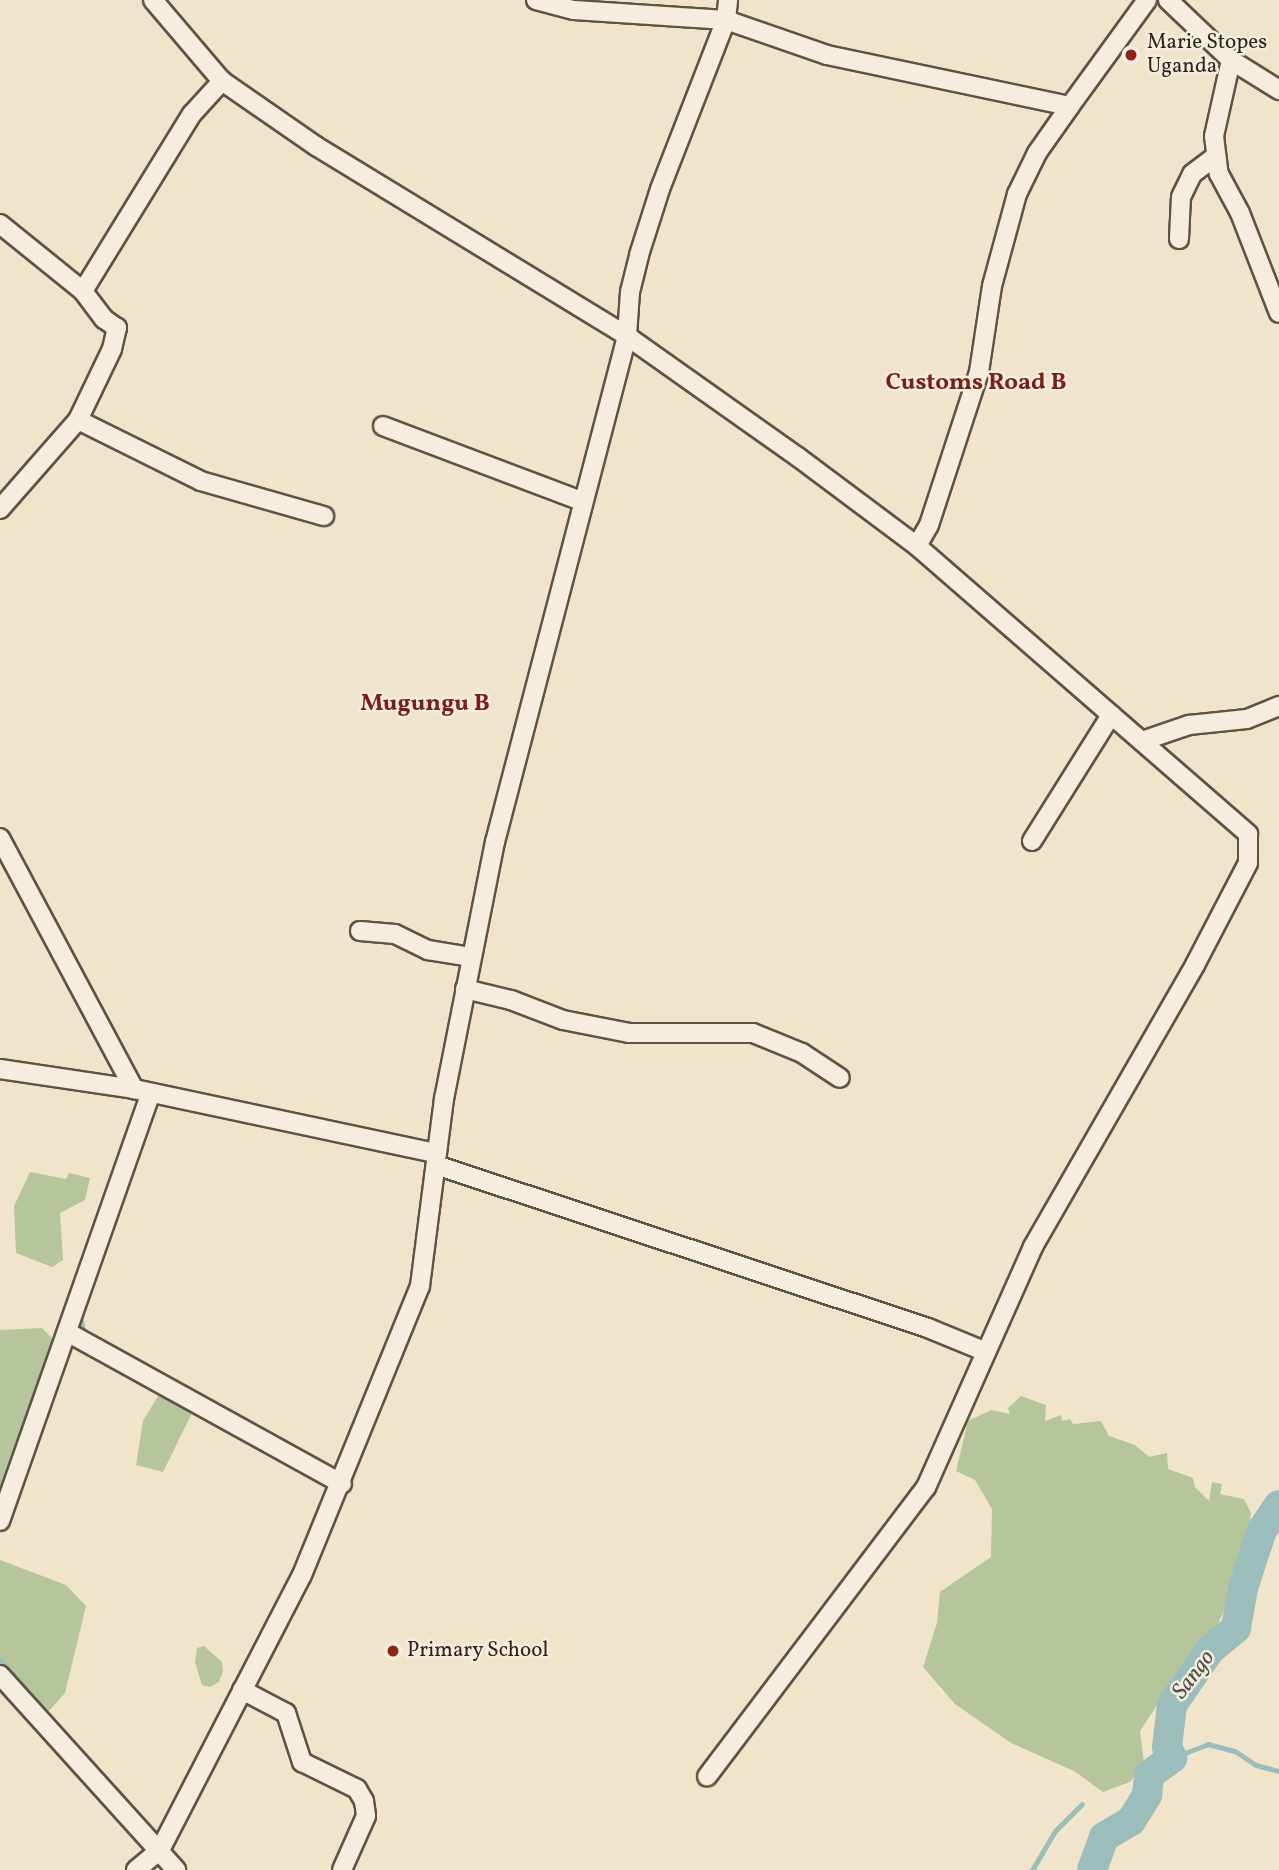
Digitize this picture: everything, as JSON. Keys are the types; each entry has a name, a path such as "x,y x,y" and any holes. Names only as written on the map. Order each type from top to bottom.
{"street":[{"path":"153,0 222,81 316,146 627,336 916,546 1248,834 1248,863 1195,965 1033,1247 984,1351 926,1487 707,1777"},
{"path":"536,0 574,10 726,20 827,55 1070,106"},
{"path":"136,1870 159,1850 302,1575 342,1483 420,1286 436,1159 471,957 581,501 627,336 630,292 649,220 726,20 728,0"},
{"path":"916,546 929,525 979,372 992,286 1017,194 1037,153 1147,0"},
{"path":"1168,0 1231,60 1279,90"},
{"path":"1231,60 1216,125 1219,174 1240,213 1279,313"},
{"path":"83,291 192,114 222,81"},
{"path":"1179,239 1181,197 1192,174 1216,156"},
{"path":"0,509 78,419 118,334 117,328 104,319 83,291 2,227"},
{"path":"78,419 201,481 324,516"},
{"path":"383,426 581,501"},
{"path":"1142,741 1189,725 1247,719 1279,706"},
{"path":"1032,841 1111,715"},
{"path":"0,838 142,1092 67,1332 0,1521"},
{"path":"360,931 395,934 428,950 471,957"},
{"path":"465,989 511,1000 563,1020 629,1033 753,1033 802,1053 839,1078"},
{"path":"0,1069 142,1092 436,1159 928,1328 984,1351"},
{"path":"67,1332 342,1483"},
{"path":"0,1675 112,1803 176,1870"},
{"path":"242,1690 286,1713 302,1762 357,1789 365,1801 366,1816 342,1870"}],"green space":[{"path":"30,1172 66,1179 69,1173 90,1178 85,1200 60,1213 63,1260 52,1267 16,1253 14,1206"},
{"path":"42,1328 52,1338 44,1371 0,1486 0,1330"},
{"path":"161,1391 194,1409 163,1472 136,1465 143,1421"},
{"path":"1021,1396 1046,1405 1045,1421 1061,1415 1062,1421 1070,1419 1073,1424 1101,1421 1109,1436 1135,1445 1149,1457 1167,1453 1168,1469 1193,1478 1195,1487 1209,1501 1212,1482 1222,1484 1220,1494 1244,1499 1251,1513 1248,1534 1258,1535 1212,1637 1165,1693 1140,1731 1144,1762 1130,1782 1103,1792 1074,1771 1011,1743 955,1704 923,1667 937,1623 940,1592 991,1557 992,1509 975,1480 956,1471 968,1421 991,1410 1010,1414 1008,1408"},
{"path":"0,1560 66,1585 86,1606 65,1693 46,1714 0,1661"},
{"path":"204,1646 222,1662 223,1671 219,1682 210,1687 202,1685 195,1662 197,1648"}],"waterway":[{"path":"80,1316 83,1330 91,1337"},
{"name":"Sango","path":"1092,1870 1104,1837 1131,1821 1147,1795 1149,1775 1172,1758 1167,1747 1172,1705 1210,1650 1236,1628 1243,1588 1262,1530 1279,1505"},
{"path":"0,1660 28,1693"},
{"path":"209,1735 236,1683"},
{"path":"1172,1758 1208,1744 1235,1751 1256,1765 1279,1771"},
{"path":"1032,1870 1055,1831 1082,1804"}],"place":[{"name":"Marie Stopes Uganda","path":"1131,55"},
{"name":"Primary School","path":"393,1651"}],"district":[{"name":"Customs Road B","path":"976,384"},
{"name":"Mugungu B","path":"425,705"}]}
